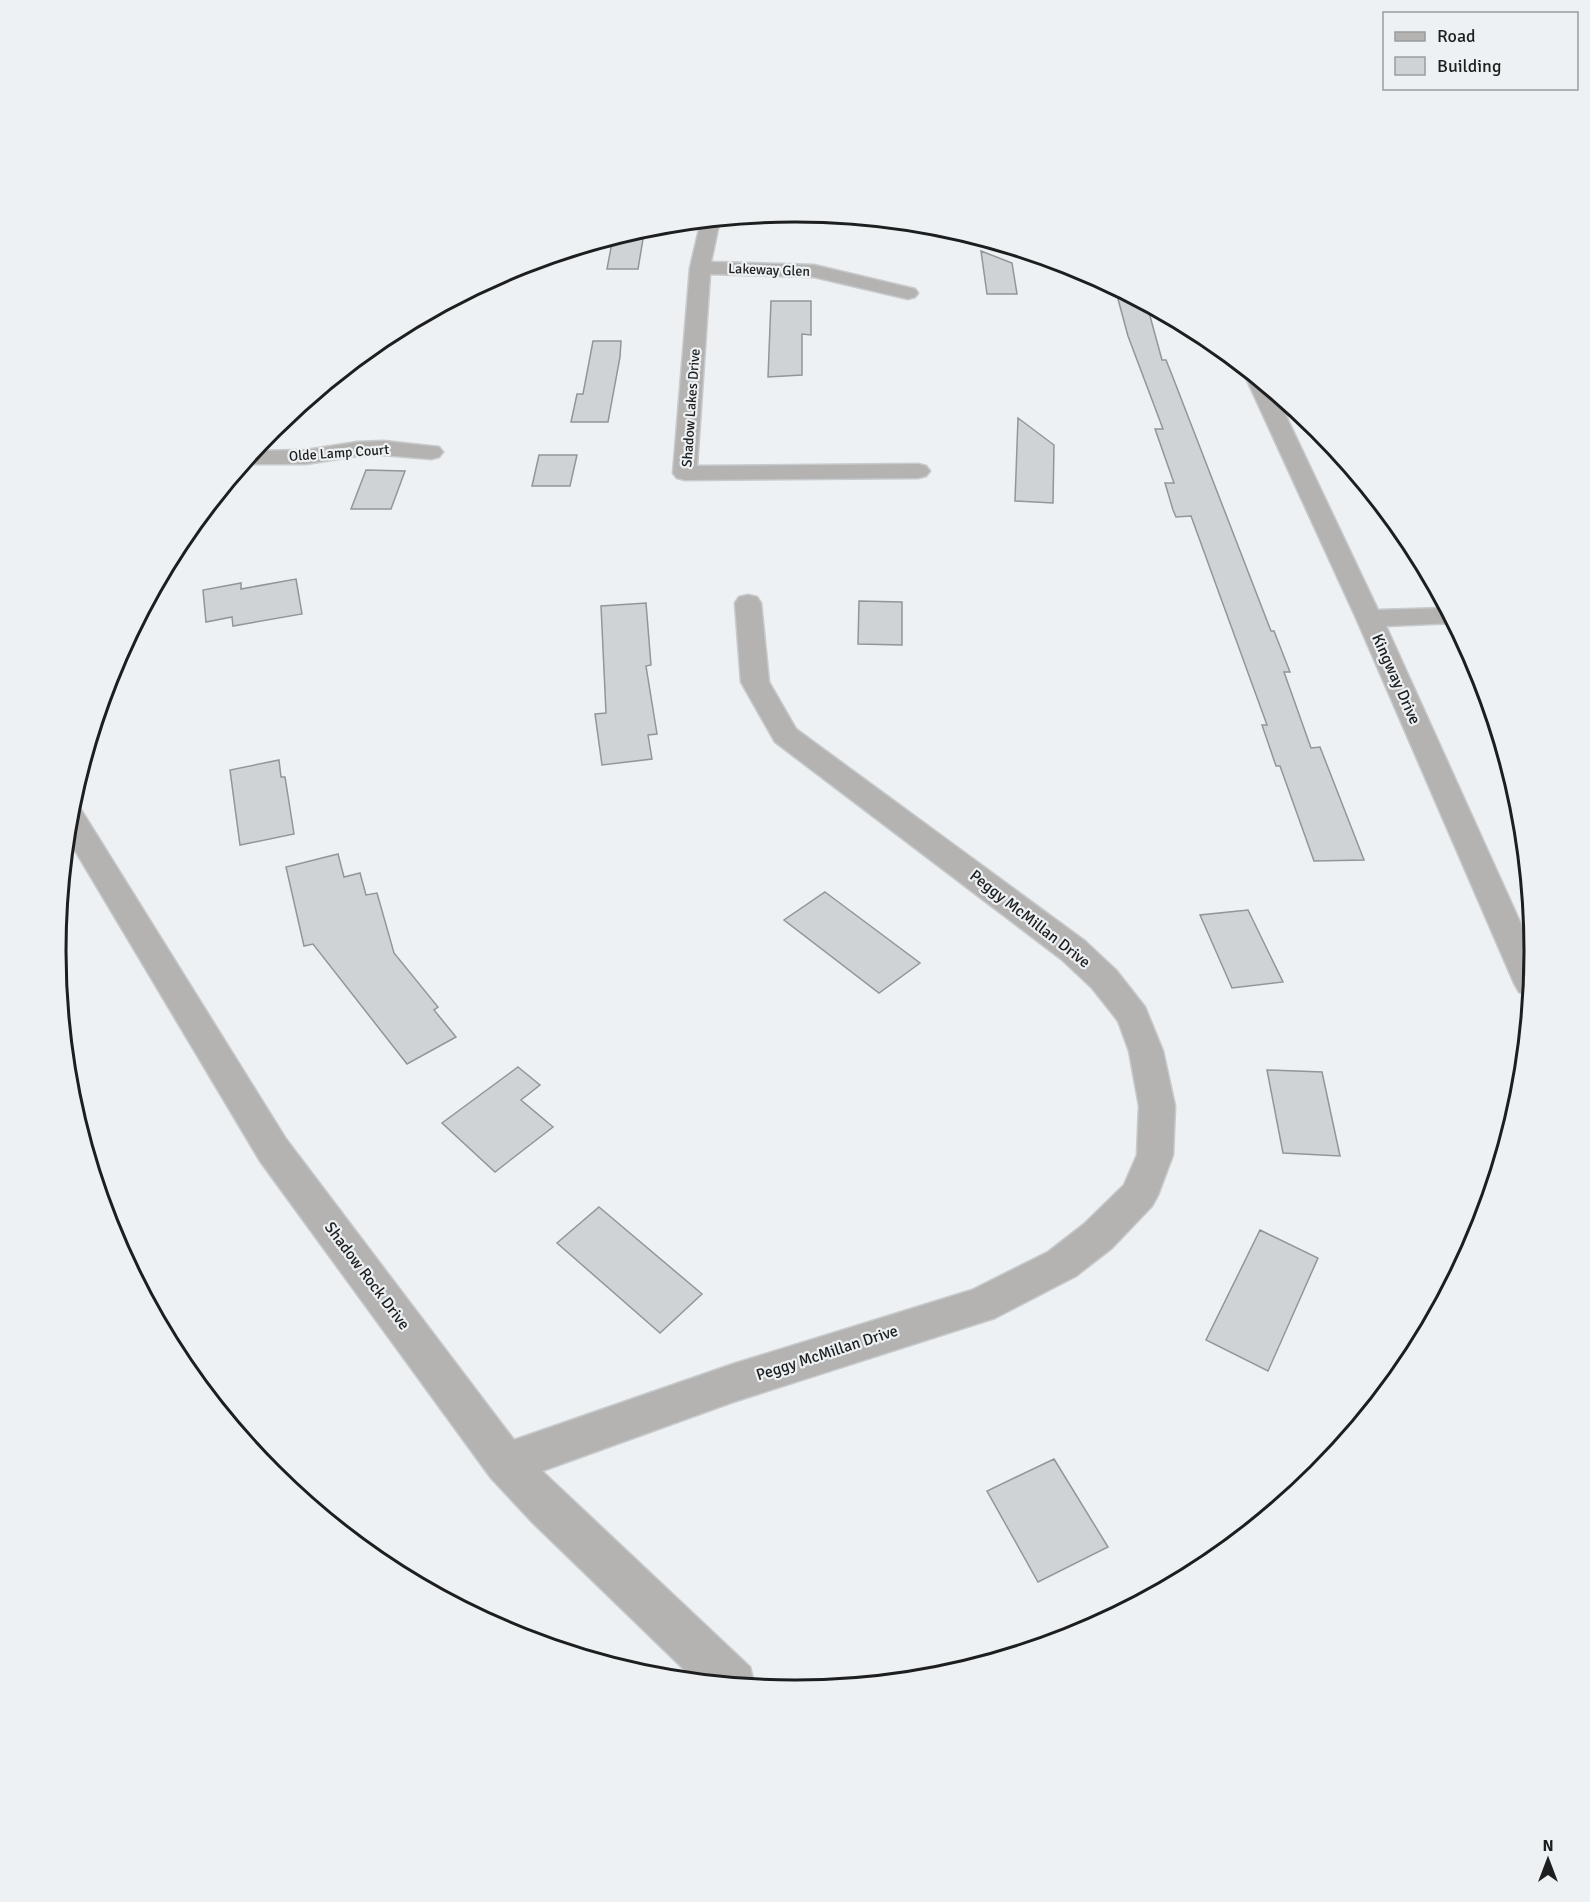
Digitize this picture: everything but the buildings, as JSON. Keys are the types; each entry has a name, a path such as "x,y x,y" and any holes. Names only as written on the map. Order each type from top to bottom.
{"street":[{"name":"Shadow Lakes Drive","path":"709,227 700,267 685,473 918,471"},
{"name":"Lakeway Glen","path":"700,267 814,271 908,293"},
{"name":"Kingway Drive","path":"1264,393 1369,618 1523,966"},
{"name":"Olde Lamp Court","path":"259,458 306,457 357,449 384,448 431,452"},
{"name":"Peggy McMillan Drive","path":"506,1463 733,1383 981,1305 1062,1264 1098,1236 1139,1195 1155,1155 1157,1106 1146,1051 1133,1016 1104,979 1073,950 785,735 755,682 748,603"},
{"path":"1369,618 1442,616"},
{"name":"Shadow Rock Drive","path":"77,828 273,1150 506,1463 547,1506 725,1676"}]}
